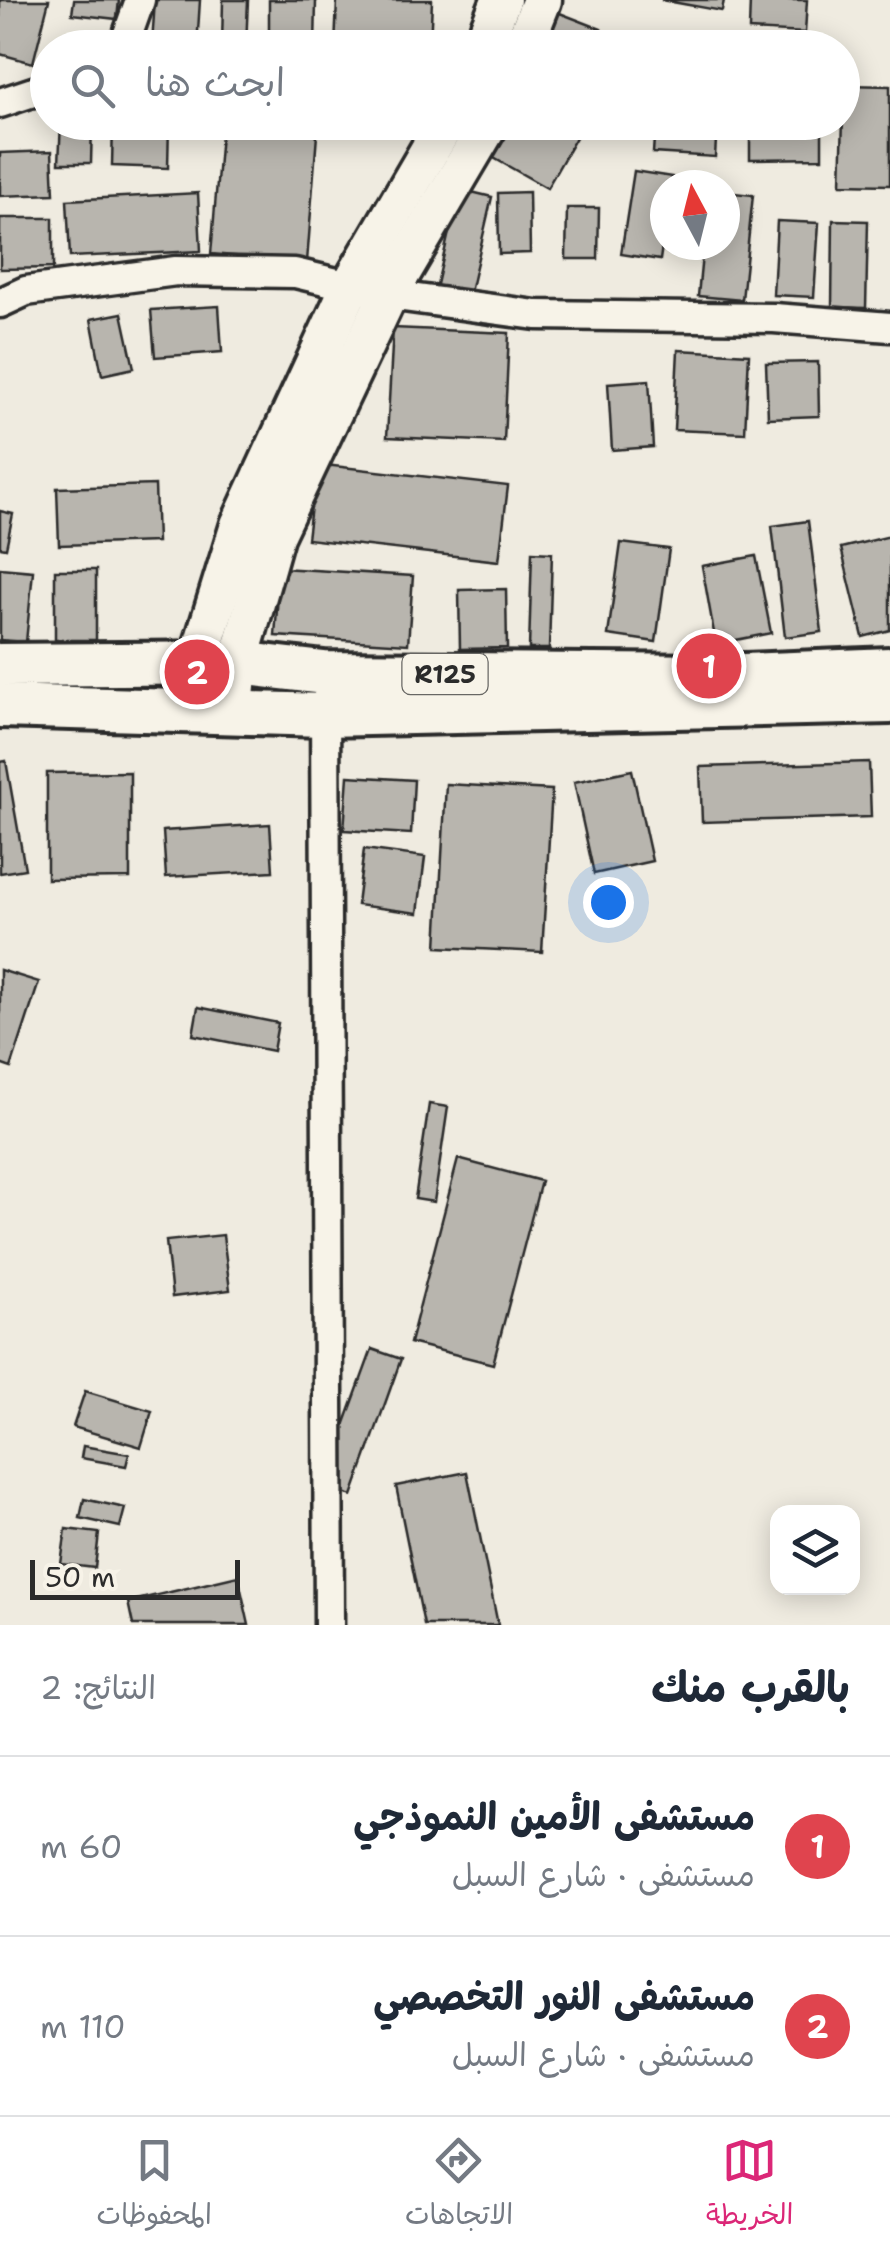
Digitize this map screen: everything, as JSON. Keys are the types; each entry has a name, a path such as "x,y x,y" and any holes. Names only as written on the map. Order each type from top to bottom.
{"main road":[{"path":"489,30 501,0"},
{"path":"530,30 542,0"},
{"path":"234,710 218,664 240,525 351,285 436,140"},
{"path":"192,709 218,664 388,295 479,140"},
{"name":"R125","path":"0,665 218,664 324,694 890,702"},
{"name":"R125","path":"0,706 234,710 324,694 890,669"}],"street":[{"path":"129,30 140,0"},
{"path":"0,103 30,93"},
{"path":"0,302 26,291 176,270 295,274 388,295 536,315 774,318 890,328"},
{"path":"324,694 329,1625"}],"building":[{"path":"0,0 49,0 41,30 30,30 30,62 0,54"},
{"path":"74,0 119,0 117,19 72,14"},
{"path":"155,0 200,0 198,30 153,30"},
{"path":"223,0 248,0 247,30 222,30"},
{"path":"269,0 316,0 315,30 269,30"},
{"path":"337,0 432,0 431,30 336,30"},
{"path":"661,0 724,0 722,11"},
{"path":"750,0 807,0 805,30 749,30"},
{"path":"552,10 601,29 601,30 544,30"},
{"path":"860,85 890,86 890,185 841,184 842,140 860,140"},
{"path":"60,140 92,140 91,163 59,163"},
{"path":"113,140 169,140 168,168 112,166"},
{"path":"220,140 317,140 307,262 211,254"},
{"path":"502,140 574,140 547,188 492,157"},
{"path":"654,140 716,140 715,157 653,153"},
{"path":"750,140 822,140 822,158 750,159"},
{"path":"52,151 54,194 0,196 0,153"},
{"path":"634,171 650,174 650,258 621,254"},
{"path":"459,189 492,197 468,301 435,293"},
{"path":"529,192 530,253 499,254 498,193"},
{"path":"198,193 201,251 70,257 67,200"},
{"path":"740,194 753,195 742,300 698,296 702,260 740,260"},
{"path":"567,208 599,208 598,259 566,259"},
{"path":"0,218 53,218 53,268 0,269"},
{"path":"833,220 868,221 866,308 832,307"},
{"path":"777,221 819,223 814,297 773,295"},
{"path":"219,306 222,352 155,357 151,310"},
{"path":"122,313 134,368 102,375 91,319"},
{"path":"393,328 509,333 504,442 387,437"},
{"path":"678,350 749,354 745,433 674,430"},
{"path":"818,362 819,416 768,418 766,363"},
{"path":"649,380 653,447 612,450 608,383"},
{"path":"316,464 508,486 499,561 307,539"},
{"path":"155,485 157,542 59,545 57,488"},
{"path":"0,511 13,514 6,548 0,547"},
{"path":"808,521 822,632 785,637 772,526"},
{"path":"890,536 890,630 863,637 841,548"},
{"path":"621,543 669,549 656,642 608,635"},
{"path":"532,552 552,553 549,649 529,649"},
{"path":"756,556 771,633 716,644 702,566"},
{"path":"0,568 33,571 26,642 0,640"},
{"path":"280,568 413,576 408,644 275,636"},
{"path":"55,570 96,570 96,640 55,640"},
{"path":"506,589 507,648 460,649 459,590"},
{"path":"6,761 25,869 0,873 0,762"},
{"path":"869,762 871,817 702,822 700,767"},
{"path":"632,770 652,861 594,874 574,782"},
{"path":"130,772 130,878 47,879 47,773"},
{"path":"348,776 414,780 411,834 344,830"},
{"path":"446,784 552,790 542,952 437,947"},
{"path":"270,824 273,871 166,877 163,831"},
{"path":"364,849 425,857 418,913 357,905"},
{"path":"0,970 39,982 11,1068 0,1064"},
{"path":"198,1007 278,1023 273,1051 193,1035"},
{"path":"429,1104 448,1107 434,1202 415,1199"},
{"path":"458,1159 541,1181 493,1364 410,1343"},
{"path":"223,1235 230,1290 172,1297 166,1241"},
{"path":"372,1349 401,1359 352,1496 322,1486"},
{"path":"85,1391 152,1411 141,1447 73,1427"},
{"path":"83,1446 129,1454 126,1466 81,1458"},
{"path":"467,1472 498,1625 424,1625 396,1486"},
{"path":"84,1499 125,1508 120,1527 80,1518"},
{"path":"66,1529 99,1533 95,1568 61,1564"},
{"path":"238,1576 249,1625 133,1625 128,1602"}],"place":[{"name":"مستشفى الأمين النموذجي","path":"709,666"},
{"name":"مستشفى النور التخصصي","path":"197,672"}]}
